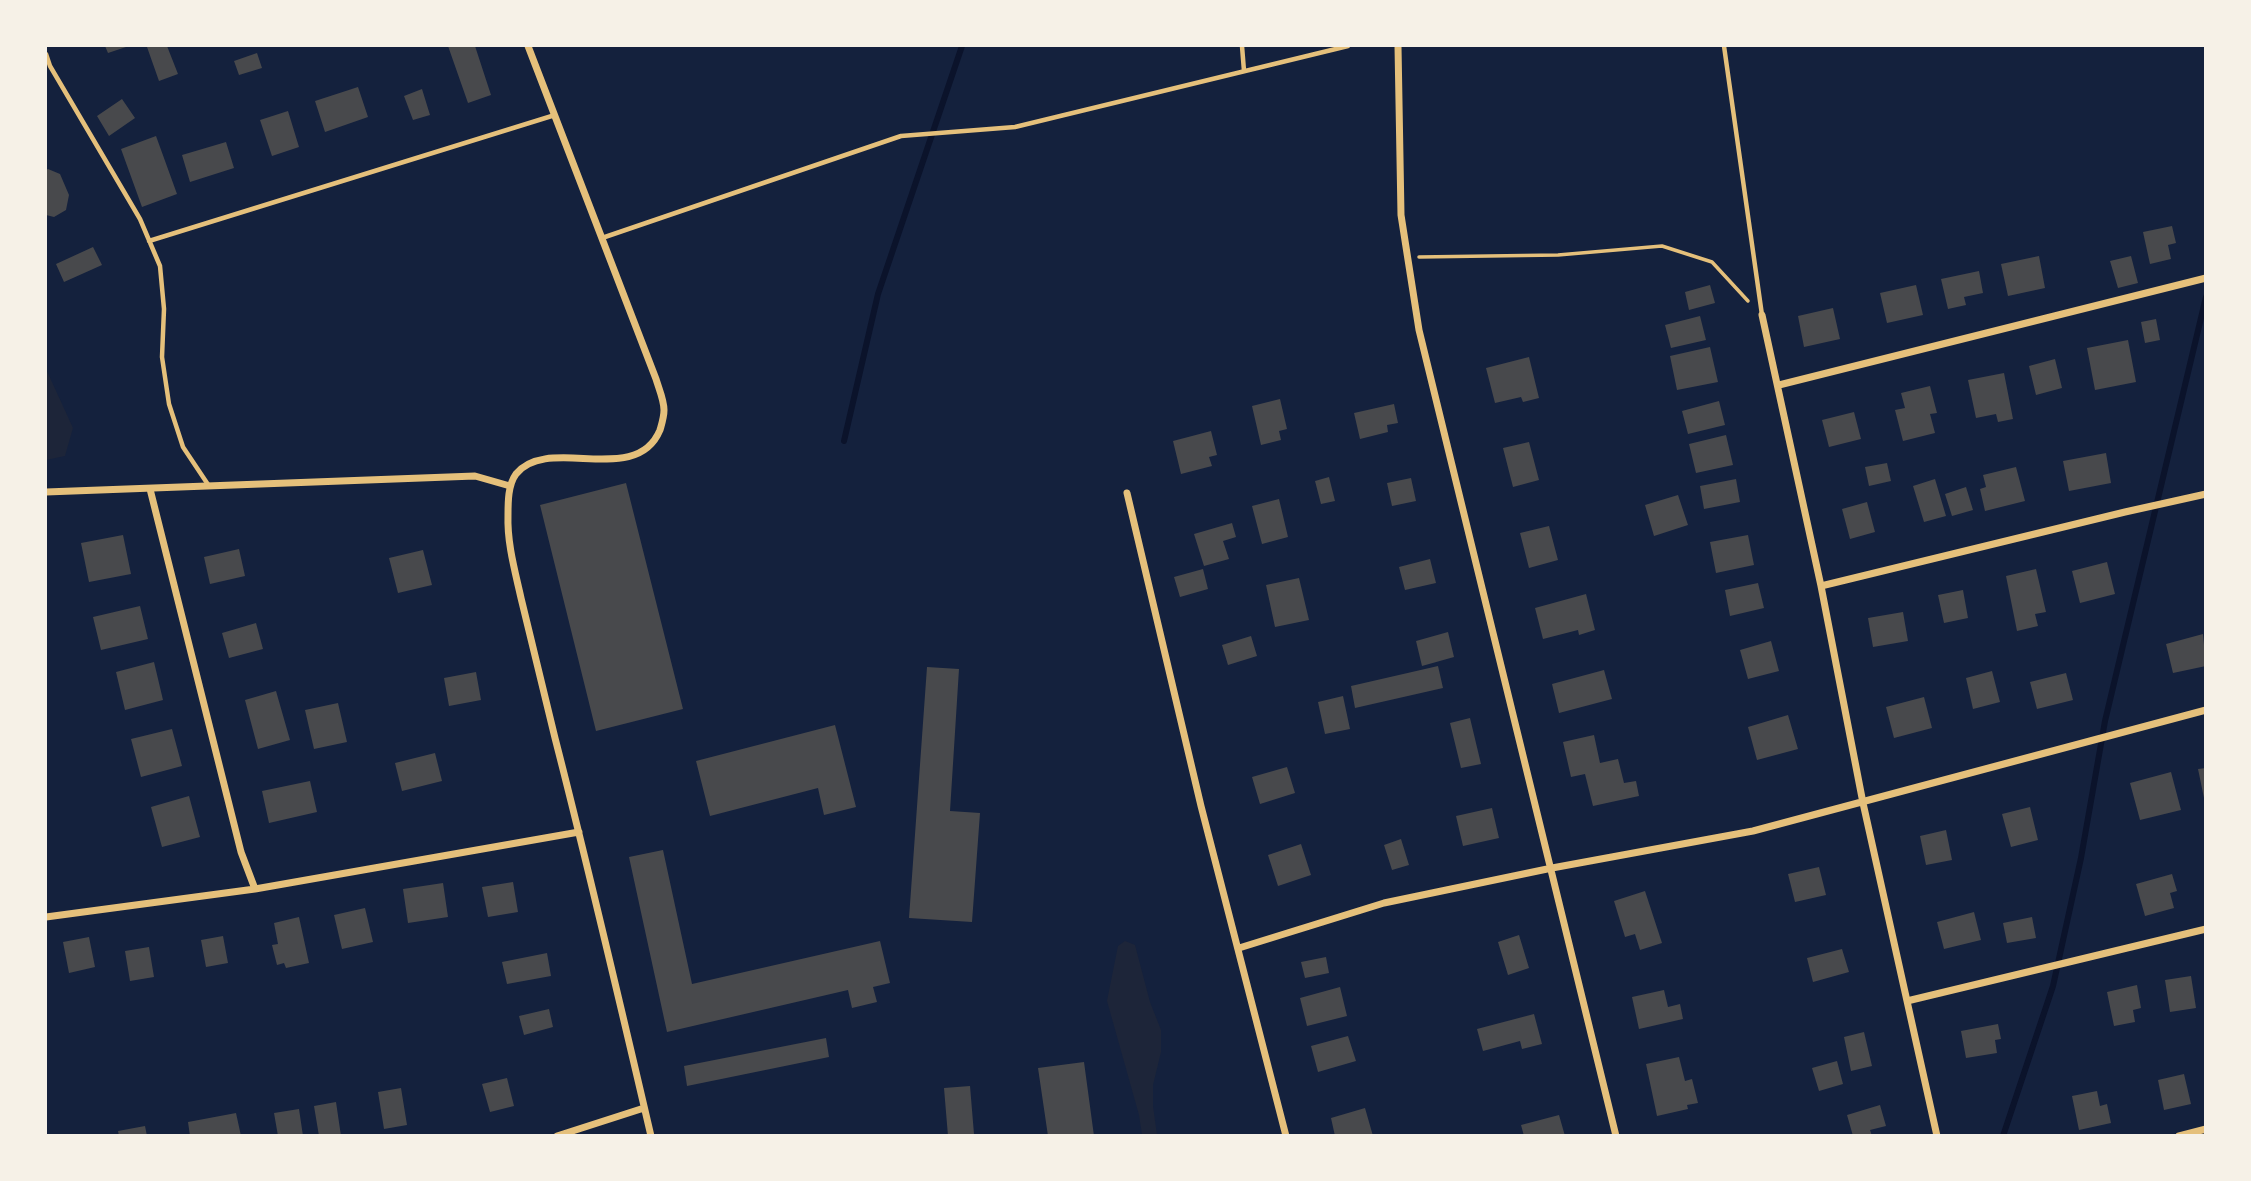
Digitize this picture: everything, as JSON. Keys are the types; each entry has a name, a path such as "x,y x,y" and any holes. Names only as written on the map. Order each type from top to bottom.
{"street":[{"path":"528,46 656,379 664,408 657,437 640,453 628,456 552,459 531,463 517,473 510,486 508,527 528,631 651,1136"},
{"path":"1398,46 1401,215 1419,330 1616,1136"},
{"path":"1779,385 2206,278"},
{"path":"1762,315 1821,586 1863,803 1937,1136"},
{"path":"46,492 475,476 510,486"},
{"path":"150,489 242,852 255,889"},
{"path":"1127,493 1201,806 1286,1136"},
{"path":"1821,586 2206,494"},
{"path":"1239,948 1384,903 1552,868 1753,831 2206,710"},
{"path":"46,917 255,889 579,832"},
{"path":"1907,1001 2206,929"},
{"path":"557,1136 645,1108"},
{"path":"2179,1136 2206,1129"}],"lane":[{"path":"1242,46 1244,71"},
{"path":"602,238 901,136 1015,127 1348,46"},
{"path":"1724,46 1762,315"},
{"path":"46,54 48,67 140,219 160,266 164,309 162,356 169,404 183,447 209,487"},
{"path":"149,241 555,115"}],"path":[{"path":"1407,257 1558,255 1662,246 1712,262 1762,315"}],"shaded area":[{"path":"46,369 73,428 65,456 46,460"},
{"path":"1125,941 1135,945 1150,1002 1161,1030 1161,1052 1153,1085 1157,1135 1142,1135 1139,1115 1107,1001 1118,946"}],"building":[{"path":"105,46 129,46 108,53"},
{"path":"167,46 178,74 159,81 147,47"},
{"path":"448,46 475,46 491,95 468,103"},
{"path":"257,53 262,68 239,75 234,61"},
{"path":"358,87 368,117 325,132 315,101"},
{"path":"422,89 430,115 413,120 404,96"},
{"path":"122,99 135,118 109,136 97,116"},
{"path":"288,111 299,147 272,156 260,120"},
{"path":"156,136 177,194 142,207 121,149"},
{"path":"226,142 234,168 190,182 182,155"},
{"path":"48,169 60,174 69,195 66,210 54,217 46,215"},
{"path":"2172,226 2176,243 2168,245 2171,259 2150,264 2143,232"},
{"path":"93,247 102,265 64,282 56,264"},
{"path":"2039,256 2045,288 2008,296 2001,264"},
{"path":"2131,256 2138,283 2118,288 2110,261"},
{"path":"1979,271 1983,293 1964,297 1966,305 1948,309 1941,279"},
{"path":"1710,285 1715,303 1689,310 1685,292"},
{"path":"1916,285 1923,315 1887,323 1880,293"},
{"path":"1833,308 1840,339 1804,347 1798,316"},
{"path":"1700,316 1706,340 1671,348 1665,325"},
{"path":"2156,319 2160,340 2145,343 2141,322"},
{"path":"2128,340 2136,382 2095,390 2087,348"},
{"path":"1710,347 1718,382 1677,390 1670,356"},
{"path":"1529,357 1539,398 1523,402 1521,397 1495,403 1486,368"},
{"path":"2055,359 2062,388 2036,395 2029,366"},
{"path":"2004,373 2013,419 1998,422 1996,414 1976,418 1968,380"},
{"path":"1930,386 1937,413 1930,414 1935,433 1903,441 1895,410 1905,408 1901,393"},
{"path":"1280,399 1287,429 1279,431 1281,440 1261,445 1252,406"},
{"path":"1719,401 1725,425 1688,434 1682,411"},
{"path":"1394,404 1398,423 1387,425 1388,432 1360,439 1354,413"},
{"path":"1854,412 1861,439 1829,447 1822,420"},
{"path":"1211,431 1217,455 1209,457 1212,466 1181,474 1173,441"},
{"path":"1726,435 1733,465 1696,473 1689,444"},
{"path":"1529,442 1539,480 1513,487 1503,448"},
{"path":"2106,453 2111,483 2069,491 2063,461"},
{"path":"1887,463 1891,481 1869,486 1865,467"},
{"path":"2016,467 2025,501 1985,511 1980,489 1986,487 1983,475"},
{"path":"1329,477 1335,501 1321,504 1315,481"},
{"path":"1411,478 1416,501 1392,506 1387,483"},
{"path":"1736,479 1740,502 1704,509 1700,486"},
{"path":"1935,479 1946,516 1924,522 1913,486"},
{"path":"626,483 683,709 596,731 540,505"},
{"path":"1966,487 1973,510 1952,516 1945,494"},
{"path":"1678,495 1688,525 1654,536 1645,505"},
{"path":"1279,499 1288,537 1262,544 1252,506"},
{"path":"1867,502 1875,532 1850,539 1842,509"},
{"path":"1232,523 1236,537 1223,541 1229,559 1204,566 1194,534"},
{"path":"1549,526 1558,560 1529,568 1520,533"},
{"path":"123,535 131,574 89,582 81,543"},
{"path":"1748,535 1754,565 1716,573 1710,542"},
{"path":"239,549 245,576 210,584 204,557"},
{"path":"423,550 432,585 398,593 389,558"},
{"path":"1430,559 1436,583 1405,590 1399,567"},
{"path":"2107,562 2115,594 2080,603 2072,571"},
{"path":"1203,569 1208,589 1180,597 1174,577"},
{"path":"2036,569 2046,612 2035,614 2038,626 2017,631 2006,576"},
{"path":"1299,578 1309,620 1275,627 1266,585"},
{"path":"1758,583 1764,608 1730,616 1725,590"},
{"path":"1963,590 1968,618 1944,623 1938,595"},
{"path":"1586,594 1595,630 1579,635 1578,630 1543,639 1535,608"},
{"path":"140,606 148,639 101,650 93,617"},
{"path":"1903,612 1908,641 1873,647 1868,618"},
{"path":"256,623 263,649 229,658 222,633"},
{"path":"1448,632 1454,657 1422,666 1416,641"},
{"path":"2203,634 2206,666 2173,673 2166,644"},
{"path":"1251,636 1257,656 1228,665 1222,645"},
{"path":"1771,641 1779,671 1748,679 1740,650"},
{"path":"154,662 163,700 125,710 116,672"},
{"path":"1438,666 1443,688 1355,708 1351,686"},
{"path":"927,667 959,669 950,811 980,813 972,922 909,918"},
{"path":"1604,670 1612,699 1559,713 1552,684"},
{"path":"1992,671 2000,702 1973,709 1966,678"},
{"path":"476,672 481,700 449,706 444,678"},
{"path":"2066,673 2073,700 2037,709 2030,682"},
{"path":"276,691 290,740 258,749 245,700"},
{"path":"1343,696 1350,729 1325,734 1318,702"},
{"path":"1924,697 1932,728 1894,738 1886,707"},
{"path":"338,703 347,742 314,749 305,710"},
{"path":"1788,715 1798,749 1757,760 1748,727"},
{"path":"1470,718 1481,764 1461,768 1450,723"},
{"path":"835,725 856,807 824,815 818,788 710,816 696,761"},
{"path":"172,729 182,766 141,777 131,739"},
{"path":"1594,735 1600,763 1618,759 1624,783 1636,781 1639,796 1593,806 1585,774 1571,777 1563,742"},
{"path":"435,753 442,781 402,791 395,763"},
{"path":"1287,767 1295,793 1260,804 1252,777"},
{"path":"2206,768 2206,798 2204,798 2198,769"},
{"path":"2171,772 2181,810 2140,820 2130,783"},
{"path":"310,781 317,812 269,823 262,791"},
{"path":"189,796 200,837 162,847 151,807"},
{"path":"2030,807 2038,840 2011,847 2002,814"},
{"path":"1492,808 1499,838 1463,846 1456,816"},
{"path":"1946,830 1952,860 1926,865 1920,836"},
{"path":"1401,839 1409,865 1392,870 1384,845"},
{"path":"1301,844 1311,875 1278,886 1268,855"},
{"path":"663,850 692,984 880,941 890,983 873,987 877,1002 852,1008 848,990 667,1032 629,857"},
{"path":"1819,867 1826,895 1795,902 1788,874"},
{"path":"2172,874 2177,891 2170,893 2174,908 2145,916 2136,884"},
{"path":"513,882 518,912 488,917 482,887"},
{"path":"443,883 448,917 408,923 403,889"},
{"path":"1645,891 1662,943 1640,950 1635,934 1625,937 1614,901"},
{"path":"365,908 373,942 342,949 334,915"},
{"path":"1974,912 1981,940 1944,949 1937,922"},
{"path":"299,917 309,963 286,968 284,963 277,965 272,945 278,944 274,923"},
{"path":"2032,917 2036,938 2007,943 2003,923"},
{"path":"1519,935 1529,968 1508,975 1498,942"},
{"path":"223,936 228,963 206,967 201,940"},
{"path":"89,937 95,967 69,973 63,942"},
{"path":"149,947 154,977 130,981 125,951"},
{"path":"1842,949 1849,972 1813,982 1807,958"},
{"path":"547,953 551,976 507,984 502,962"},
{"path":"1326,957 1329,973 1305,978 1301,962"},
{"path":"2191,976 2196,1008 2170,1012 2165,980"},
{"path":"2137,985 2141,1008 2133,1010 2135,1022 2114,1026 2107,992"},
{"path":"1340,987 1347,1016 1307,1026 1300,998"},
{"path":"1664,990 1668,1007 1680,1004 1683,1019 1639,1029 1632,997"},
{"path":"549,1009 553,1027 524,1035 519,1016"},
{"path":"1534,1014 1542,1044 1522,1049 1520,1041 1483,1051 1477,1029"},
{"path":"1998,1024 2001,1039 1995,1040 1997,1053 1966,1058 1961,1031"},
{"path":"1864,1032 1872,1066 1851,1071 1844,1037"},
{"path":"1348,1036 1356,1061 1318,1072 1311,1046"},
{"path":"826,1038 829,1057 687,1086 684,1066"},
{"path":"1679,1057 1685,1081 1692,1079 1698,1103 1687,1105 1688,1109 1657,1116 1646,1064"},
{"path":"1837,1061 1843,1084 1819,1091 1812,1068"},
{"path":"1084,1062 1094,1136 1048,1136 1038,1068"},
{"path":"2184,1074 2191,1104 2164,1110 2158,1080"},
{"path":"507,1078 514,1106 490,1112 482,1084"},
{"path":"970,1086 974,1134 948,1136 944,1088"},
{"path":"401,1088 407,1125 384,1129 378,1092"},
{"path":"2097,1091 2100,1106 2107,1104 2111,1123 2079,1130 2072,1096"},
{"path":"336,1102 341,1136 319,1136 314,1106"},
{"path":"1880,1105 1886,1126 1870,1130 1872,1136 1853,1136 1847,1115"},
{"path":"1365,1108 1373,1136 1335,1136 1331,1118"},
{"path":"299,1109 303,1136 278,1136 274,1113"},
{"path":"236,1113 241,1136 190,1136 188,1122"},
{"path":"1559,1115 1565,1136 1524,1136 1521,1125"},
{"path":"145,1126 147,1136 119,1136 118,1131"}],"waterway":[{"path":"844,441 878,294 962,46"},
{"path":"2003,1136 2053,986 2081,858 2105,721 2206,297"}]}
